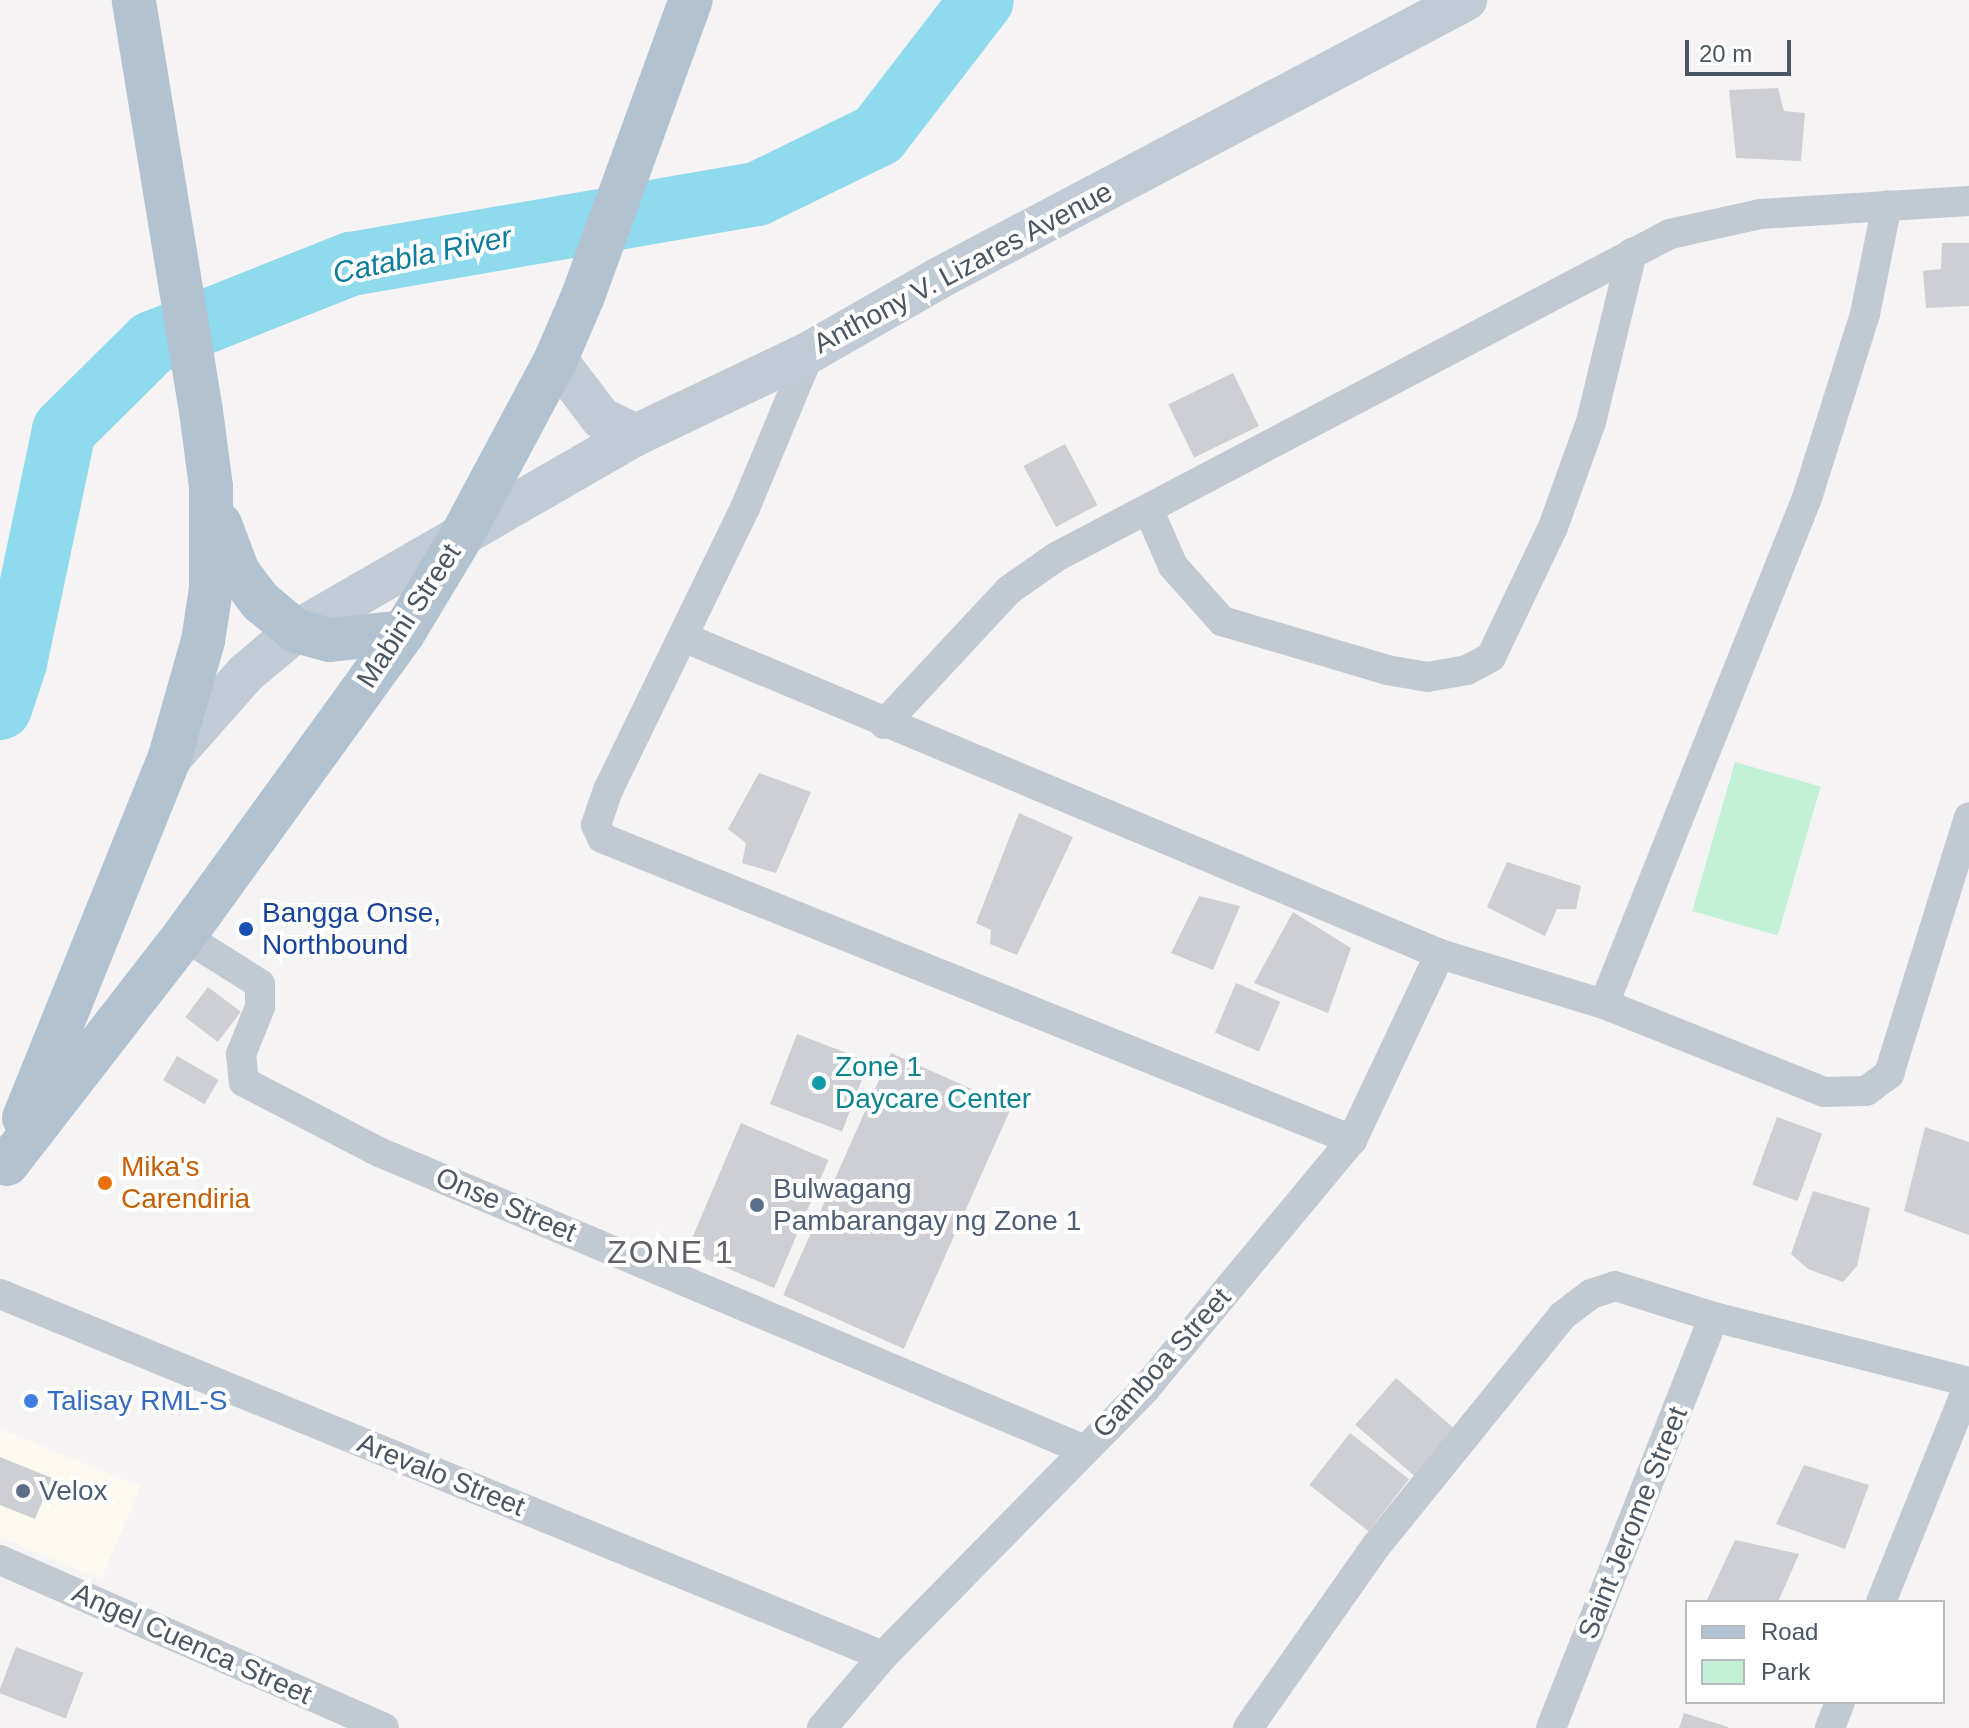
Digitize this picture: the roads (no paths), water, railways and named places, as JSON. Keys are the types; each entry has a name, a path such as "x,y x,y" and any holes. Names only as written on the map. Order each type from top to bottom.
{"main road":[{"name":"Mabini Street","path":"3,1172 169,760 203,641 211,589 211,487 199,394 134,0"},
{"name":"Mabini Street","path":"3,1172 184,936 404,632 461,537 556,359 583,296 691,0"},
{"name":"Anthony V. Lizares Avenue","path":"169,760 246,673 296,631 636,435 810,352 939,278 1465,0"},
{"path":"556,359 601,418 636,435"},
{"path":"211,487 238,572 261,602 296,631 330,640 404,632"}],"street":[{"path":"884,724 1009,590 1056,557 1149,511 1632,253 1711,222 1887,205 1969,201"},
{"path":"1604,1004 1807,498 1865,314 1887,205"},
{"path":"1149,511 1173,566 1222,621 1387,670 1427,677 1467,670 1491,657 1553,527 1591,422 1632,253"},
{"path":"810,352 745,508 598,816 598,832 609,843 1352,1140"},
{"path":"683,637 884,724 1440,954 1604,1004 1824,1092 1866,1091 1889,1074 1969,817"},
{"name":"Onse Street","path":"184,936 260,984 260,1007 241,1054 244,1082 379,1152 1082,1449"},
{"name":"Gamboa Street","path":"822,1728 883,1656 1082,1449 1146,1388 1352,1140 1440,954"},
{"path":"1248,1728 1376,1546 1575,1302 1615,1286 1714,1317 1969,1383 1882,1600"},
{"name":"Arevalo Street","path":"0,1294 883,1656"},
{"name":"Saint Jerome Street","path":"1551,1728 1714,1317"},
{"name":"Angel Cuenca Street","path":"0,1560 384,1728"},
{"path":"1830,1728 1839,1704"}],"waterway":[{"name":"Catabla River","path":"0,708 15,663 64,430 152,343 351,264 757,194 878,135 982,0"}],"place":[{"name":"Bangga Onse, Northbound","path":"246,929"},
{"name":"Zone 1 Daycare Center","path":"819,1083"},
{"name":"Mika's Carendiria","path":"105,1183"},
{"name":"Bulwagang Pambarangay ng Zone 1","path":"757,1205"},
{"name":"Talisay RML-S","path":"31,1401"},
{"name":"Velox","path":"23,1491"}],"district":[{"name":"ZONE 1","path":"671,1252"}]}
